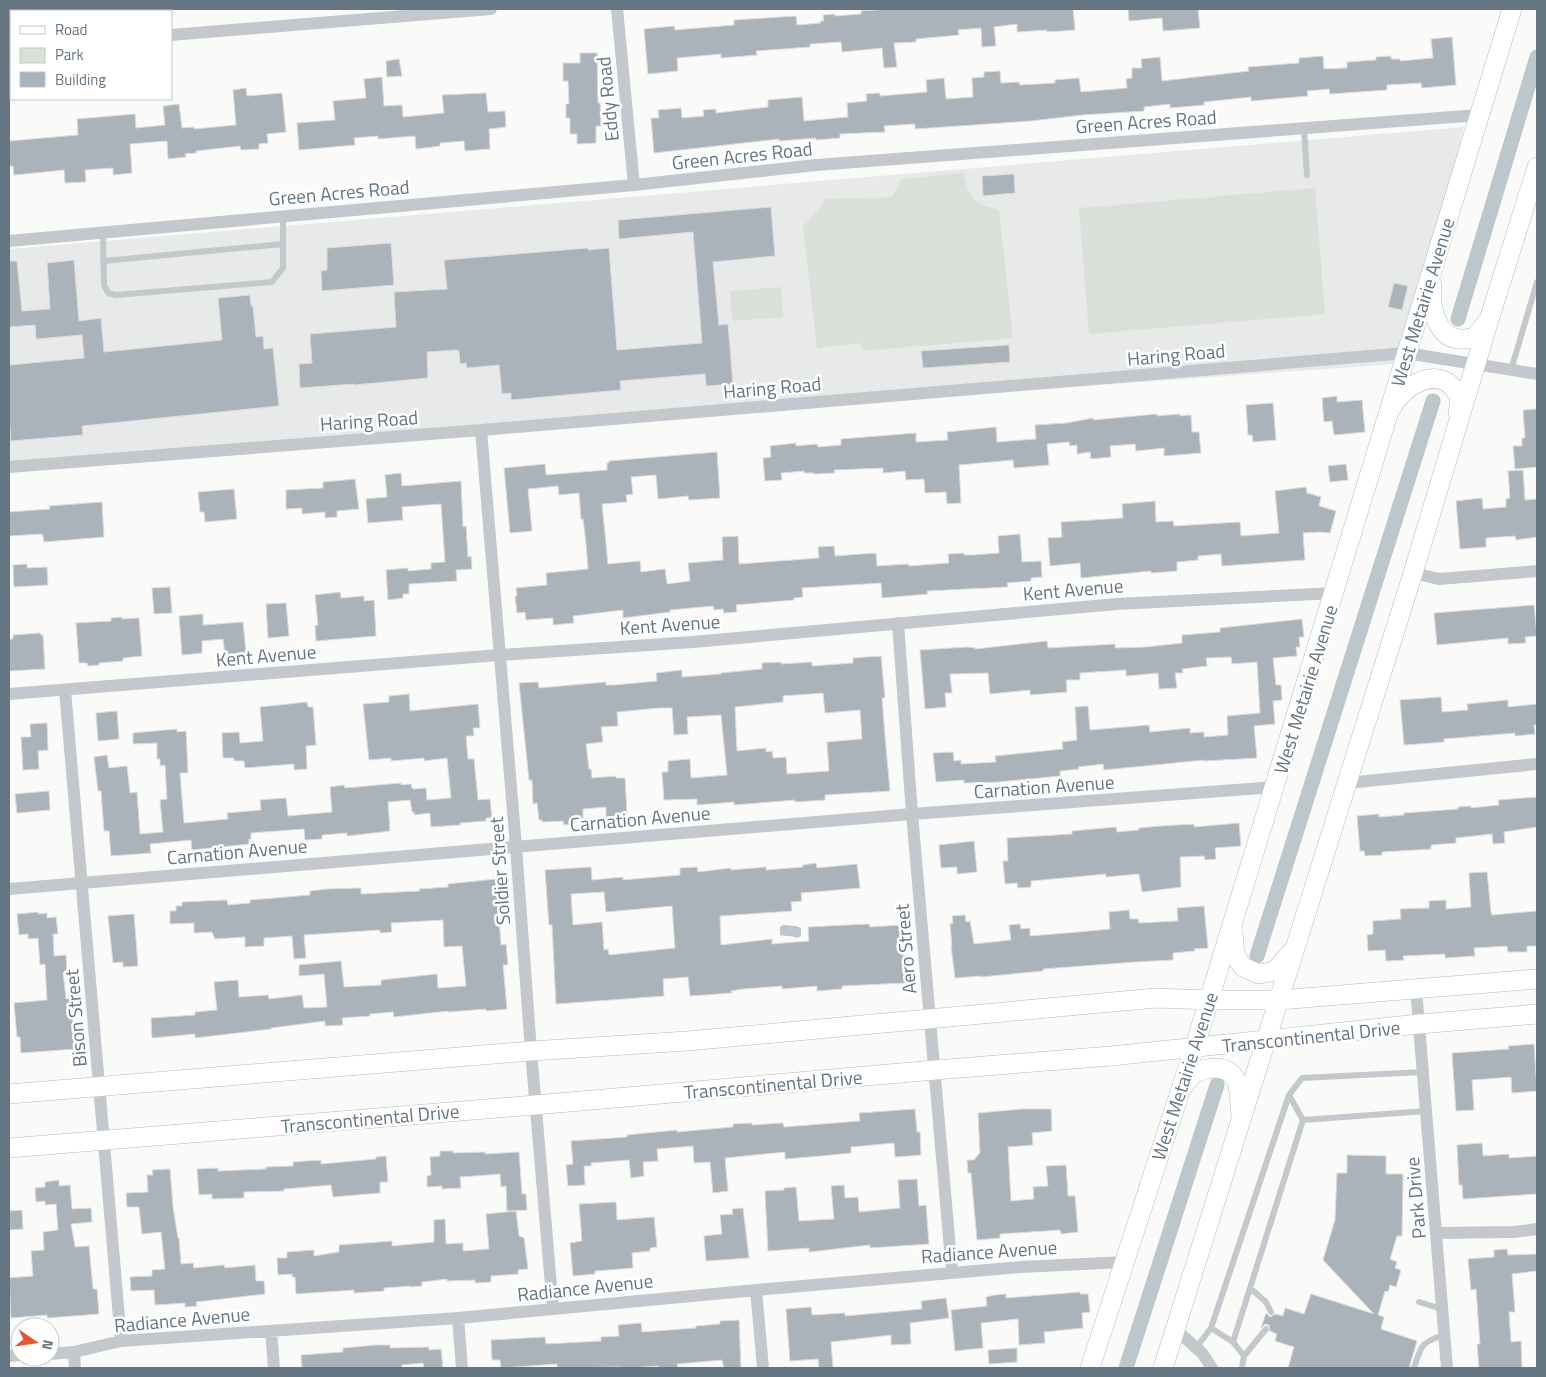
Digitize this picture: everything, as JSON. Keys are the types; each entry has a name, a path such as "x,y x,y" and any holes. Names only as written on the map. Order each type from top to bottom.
{"main road":[{"name":"West Metairie Avenue","path":"1090,1368 1194,1049 1512,9"},
{"path":"1162,1368 1413,573 1475,364 1537,167"},
{"path":"1433,266 1430,300 1438,325 1448,336 1460,340 1475,337 1489,320"},
{"path":"1388,415 1395,401 1415,383 1433,377 1450,383 1459,397 1458,423"},
{"path":"1233,923 1235,955 1243,967 1259,974 1275,971 1287,959 1297,942"},
{"name":"Transcontinental Drive","path":"9,1094 531,1051 688,1041 1156,998 1278,1000 1537,979"},
{"name":"Transcontinental Drive","path":"9,1148 1194,1049 1419,1024 1537,1014"},
{"path":"1180,1089 1196,1072 1212,1068 1225,1069 1234,1077 1240,1091 1239,1126"}],"street":[{"path":"172,35 491,9"},
{"name":"Eddy Road","path":"617,9 634,185"},
{"name":"Green Acres Road","path":"9,241 634,185 816,165 1479,115"},
{"name":"Haring Road","path":"9,467 481,430 1406,353 1537,374"},
{"name":"Soldier Street","path":"481,430 553,1309"},
{"path":"1413,573 1439,579 1537,571"},
{"name":"Kent Avenue","path":"9,694 499,655 693,642 1117,604 1334,593"},
{"name":"Aero Street","path":"898,623 912,814 952,1272"},
{"name":"Bison Street","path":"66,690 121,1342"},
{"path":"1347,783 1537,764"},
{"name":"Carnation Avenue","path":"9,889 912,814 1275,788"},
{"name":"Park Drive","path":"1416,989 1447,1368"},
{"path":"1437,1234 1537,1229"},
{"name":"Radiance Avenue","path":"60,1353 121,1342 458,1318 1021,1266 1125,1262"},
{"path":"756,1290 763,1368"},
{"path":"458,1318 462,1368"},
{"path":"1175,1329 1202,1353 1212,1368"},
{"path":"272,1331 274,1368"},
{"path":"74,1352 75,1368"}],"lane":[{"path":"1304,128 1307,175"},
{"path":"103,232 104,285 108,293 116,295 272,282 283,268 283,216"},
{"path":"103,261 283,244"},
{"path":"1511,370 1537,282"},
{"path":"1196,1348 1211,1328 1289,1095 1302,1078 1423,1072"},
{"path":"1233,1342 1303,1120 1289,1095"},
{"path":"1303,1120 1426,1111"},
{"path":"1250,1288 1266,1302 1271,1312"},
{"path":"1419,1302 1442,1309"},
{"path":"1211,1328 1233,1342 1244,1356"},
{"path":"1242,1368 1244,1356 1266,1329"},
{"path":"1414,1368 1420,1348 1424,1343 1444,1335"}],"shaded area":[{"path":"1464,127 1410,363 9,463 9,249"},
{"path":"783,925 801,928 801,936 797,938 780,935 780,927"}],"green space":[{"path":"963,173 973,199 983,205 999,210 1013,338 862,351 861,343 817,348 803,227 827,199 892,197 901,179"},
{"path":"1315,188 1325,314 1089,334 1079,208"},
{"path":"781,287 783,317 732,321 730,291"}],"building":[{"path":"887,9 1073,9 1075,30 1017,32 1017,24 994,27 996,46 982,47 981,28 958,30 959,35 916,39 916,42 894,43 897,67 884,68 882,48 842,52 841,42 810,44 810,47 756,51 757,55 721,58 721,54 677,58 678,71 648,74 644,29 674,26 675,30 734,25 734,20 796,16 797,25 821,23 820,21 824,21 823,15 861,14 861,11"},
{"path":"1128,9 1198,9 1200,28 1163,31 1162,18 1129,21"},
{"path":"1452,37 1456,85 1422,88 1421,83 1387,85 1387,90 1330,94 1329,89 1307,91 1308,96 1251,101 1251,97 1204,102 1204,105 1170,108 1170,104 1144,107 1144,111 1031,121 915,129 915,124 884,126 885,132 840,134 840,138 779,141 779,139 654,153 651,118 659,118 658,110 681,108 682,118 704,116 703,110 716,109 716,113 768,107 768,100 802,97 804,121 848,117 847,103 867,101 866,94 880,93 880,96 927,92 926,80 944,78 946,99 973,97 972,78 984,77 984,72 1000,71 1001,83 1019,82 1020,85 1055,83 1055,80 1079,78 1081,92 1127,88 1126,79 1132,78 1132,68 1142,68 1141,59 1160,57 1162,81 1249,71 1248,67 1299,63 1299,58 1323,56 1324,69 1347,68 1347,62 1376,60 1376,57 1391,56 1391,59 1400,59 1400,61 1433,58 1431,39"},
{"path":"580,53 597,53 598,103 600,103 601,126 596,126 596,143 577,144 577,134 570,134 570,118 566,118 566,104 569,104 568,81 563,81 563,63 580,63"},
{"path":"399,59 402,76 387,77 386,61"},
{"path":"382,77 384,106 402,105 403,117 444,113 442,95 486,93 488,112 505,111 506,127 489,129 490,149 465,151 464,141 440,143 440,146 416,149 415,136 378,139 378,136 354,138 355,145 299,150 297,123 335,120 333,101 366,98 364,79"},
{"path":"246,88 247,96 282,93 286,132 267,134 268,143 259,144 259,149 241,150 240,146 196,151 196,153 185,154 186,157 168,159 167,141 130,144 132,173 113,175 113,168 85,170 86,182 65,183 64,170 14,175 13,166 9,166 9,141 78,135 77,119 135,114 136,128 165,125 163,106 179,104 182,128 194,127 194,129 236,125 233,90"},
{"path":"1014,174 1015,193 983,196 982,176"},
{"path":"771,207 775,256 713,262 719,325 728,324 733,384 706,386 705,374 620,381 621,390 511,400 511,393 502,394 499,365 467,368 466,363 460,364 459,351 456,350 427,352 428,378 300,388 299,364 312,363 310,334 396,327 394,292 447,289 444,260 588,248 588,250 609,248 617,350 702,343 693,232 619,239 618,220"},
{"path":"391,243 394,285 322,291 321,271 327,270 327,248"},
{"path":"74,260 79,321 101,318 104,352 222,340 218,298 250,295 256,337 263,336 264,349 273,348 279,406 82,426 83,435 11,441 9,365 84,358 82,335 36,339 35,325 9,327 9,261 17,261 22,311 50,309 47,263"},
{"path":"1394,283 1408,286 1402,310 1388,307"},
{"path":"1009,345 1010,362 923,368 921,351"},
{"path":"1337,396 1337,402 1362,400 1365,432 1334,435 1332,421 1324,422 1322,398"},
{"path":"1273,403 1276,440 1253,442 1252,435 1248,435 1246,405"},
{"path":"1537,409 1537,467 1515,469 1513,446 1522,446 1522,438 1525,438 1523,410"},
{"path":"1157,414 1157,416 1191,415 1192,432 1199,432 1201,453 1164,456 1164,448 1136,451 1135,444 1110,446 1111,457 1091,459 1090,452 1077,454 1077,445 1070,446 1069,442 1047,444 1049,465 1014,468 1013,460 959,465 961,503 947,504 946,492 925,493 924,479 906,480 905,471 883,473 883,468 834,470 835,473 814,474 804,473 804,471 781,473 782,480 765,481 763,458 771,457 770,446 796,443 796,446 817,444 818,447 841,445 841,439 916,433 916,442 948,440 947,432 996,427 997,442 1036,439 1035,425 1067,423 1093,418 1093,420"},
{"path":"717,452 720,498 689,500 688,496 658,499 656,475 631,477 633,494 626,495 627,502 602,504 608,564 640,561 641,572 665,569 667,584 690,581 688,563 723,560 722,537 738,536 739,564 819,558 818,547 834,546 835,556 876,553 877,566 909,564 909,566 949,563 948,554 999,553 998,536 1020,534 1022,562 1041,561 1042,577 1031,578 1031,581 1007,583 1008,587 927,591 928,594 882,598 881,583 802,588 803,597 794,598 794,600 736,605 737,612 724,613 723,609 714,610 713,606 670,610 670,612 623,618 623,610 573,616 574,623 553,625 553,618 526,620 525,612 517,613 516,588 547,585 546,573 588,569 586,543 583,519 581,519 579,493 559,495 558,486 528,489 532,531 510,533 504,468 545,464 546,475 607,470 607,463 609,461"},
{"path":"1346,464 1348,480 1330,482 1328,466"},
{"path":"1523,470 1525,500 1537,499 1537,537 1516,540 1515,536 1486,538 1486,547 1460,549 1456,501 1482,498 1483,509 1506,507 1506,499 1510,498 1508,471"},
{"path":"401,473 402,486 461,481 463,527 466,526 468,557 471,556 472,569 456,570 457,581 409,584 409,594 403,594 403,598 388,600 386,570 408,568 408,571 431,569 431,563 445,562 441,504 402,507 403,520 368,523 366,499 387,497 385,475"},
{"path":"355,479 359,509 337,511 337,517 325,518 325,512 302,514 302,508 286,509 286,490 323,488 323,482"},
{"path":"1306,487 1307,493 1321,497 1319,506 1336,511 1330,533 1303,533 1305,560 1222,566 1221,554 1198,556 1198,560 1177,562 1177,571 1151,573 1151,571 1081,578 1080,563 1050,566 1048,538 1062,537 1061,522 1123,518 1122,504 1155,501 1156,522 1173,521 1174,526 1240,522 1241,536 1279,533 1275,491"},
{"path":"234,489 237,519 205,522 204,512 200,512 198,492"},
{"path":"102,502 104,537 44,542 43,535 41,534 9,536 9,512 50,509 49,506"},
{"path":"27,564 27,568 47,567 48,585 14,587 13,565"},
{"path":"170,587 172,613 154,614 152,588"},
{"path":"340,592 341,598 364,596 364,601 374,600 376,636 316,641 315,626 318,625 315,595"},
{"path":"286,603 289,636 268,638 266,604"},
{"path":"1534,605 1537,636 1525,637 1526,643 1508,644 1508,638 1437,645 1434,613"},
{"path":"203,614 203,625 243,622 246,652 225,655 223,639 202,641 202,653 182,655 179,616"},
{"path":"122,617 122,619 139,618 142,656 123,658 123,661 99,663 99,665 88,666 87,663 79,663 76,623 111,621 111,618"},
{"path":"1302,619 1304,637 1299,637 1300,647 1296,647 1297,656 1273,658 1276,685 1281,685 1282,700 1273,701 1275,724 1254,726 1257,758 1204,760 1104,770 1103,764 1060,771 1060,776 998,782 964,783 964,780 936,782 933,753 953,752 954,761 961,760 961,764 996,762 995,756 1063,749 1062,742 1077,740 1075,707 1088,706 1090,730 1149,725 1150,732 1190,728 1190,733 1204,732 1204,737 1228,735 1227,716 1260,713 1257,662 1232,664 1231,657 1206,658 1207,666 1182,669 1183,673 1175,673 1177,688 1159,689 1158,673 1126,676 1126,670 1080,673 1080,680 1066,680 1067,692 1030,695 1030,690 990,694 988,673 950,674 952,693 945,693 946,707 925,709 920,650 967,647 975,649 1047,641 1048,648 1115,644 1115,648 1146,647 1182,643 1182,635 1220,632 1220,628"},
{"path":"40,633 43,635 45,669 9,671 9,639 13,639 13,635"},
{"path":"881,656 885,698 882,698 890,791 825,795 825,800 795,802 795,800 734,805 734,802 697,805 697,799 664,800 662,772 668,772 668,761 690,759 691,778 727,775 721,715 687,717 688,734 674,735 672,708 659,708 617,712 618,726 601,727 603,742 586,744 592,778 616,776 616,778 625,778 627,815 606,817 606,807 583,809 583,819 574,820 575,824 564,825 563,821 542,822 542,820 539,820 537,803 533,804 532,780 529,780 519,683 538,682 539,688 606,682 606,685 615,685 657,681 656,673 682,670 682,677 762,669 762,663 812,662 812,666 853,663 853,658","holes":["823,693 825,713 860,710 862,739 827,742 829,771 787,774 786,757 773,758 772,751 766,752 766,748 737,751 735,707 783,702 783,696"]},
{"path":"409,694 410,711 478,704 480,728 473,728 474,736 466,736 468,759 474,759 478,800 490,799 492,818 486,818 486,821 460,823 460,825 431,827 430,813 414,815 410,800 388,802 390,831 347,836 347,833 322,835 322,839 305,840 304,829 251,833 249,844 192,850 191,840 150,844 151,853 111,856 109,831 104,831 101,791 98,791 94,757 107,755 109,768 127,766 130,793 137,792 140,834 163,832 160,800 167,799 165,765 160,766 160,759 157,759 157,743 133,744 133,733 177,729 177,732 186,731 188,773 180,773 184,823 228,819 227,813 261,810 260,800 286,798 288,816 332,812 330,787 344,785 345,788 401,783 401,785 411,784 414,789 426,788 427,800 451,798 447,758 424,761 424,758 391,761 391,758 369,760 363,704 389,702 389,696"},
{"path":"1441,697 1442,712 1468,710 1467,704 1508,700 1508,707 1537,704 1537,725 1534,725 1535,734 1515,736 1515,733 1444,739 1444,742 1404,745 1400,700"},
{"path":"307,702 308,707 313,707 316,745 306,746 307,769 294,770 294,764 245,768 244,761 234,761 234,758 223,758 222,733 239,732 240,743 263,741 260,707"},
{"path":"117,711 119,739 98,741 96,713"},
{"path":"47,723 48,750 38,751 39,769 23,770 21,737 31,737 30,724"},
{"path":"49,791 50,810 17,813 15,794"},
{"path":"1537,797 1537,827 1504,832 1505,843 1493,844 1492,834 1456,838 1456,843 1431,845 1431,849 1382,852 1382,855 1365,856 1364,851 1360,851 1357,816 1379,814 1379,817 1458,809 1458,807 1471,806 1471,808 1499,805 1498,800"},
{"path":"1239,823 1241,846 1215,848 1216,859 1205,860 1204,856 1180,857 1181,887 1142,892 1139,874 1106,877 1106,874 1031,881 1031,887 1018,888 1017,883 1005,884 1003,861 1008,861 1007,838 1072,834 1072,831 1116,827 1117,832 1161,826 1194,824 1194,827"},
{"path":"974,841 977,872 957,874 957,867 941,868 939,845"},
{"path":"816,863 817,868 857,864 860,888 801,893 802,901 791,902 792,911 720,916 721,945 772,939 772,944 809,941 808,927 869,924 870,927 901,925 905,983 842,986 842,989 817,991 817,986 782,989 782,986 743,989 731,991 732,993 690,996 688,977 663,979 664,996 556,1004 552,925 549,925 545,870 591,867 592,880 623,877 623,880 680,875 680,868 697,867 698,872 731,868 731,870 766,867 766,870 803,867 803,865","holes":["604,892 606,912 672,906 675,948 609,955 608,949 604,950 602,922 573,925 571,894"]},
{"path":"1487,872 1492,915 1537,911 1537,946 1527,946 1527,952 1508,952 1507,946 1474,948 1475,956 1445,958 1445,954 1403,956 1404,960 1386,961 1385,950 1368,951 1367,935 1373,934 1373,921 1401,919 1400,909 1429,908 1429,901 1446,900 1446,909 1471,907 1469,873"},
{"path":"496,879 501,945 506,944 508,965 503,965 507,1009 448,1011 394,1017 393,1012 342,1018 343,1025 325,1026 325,1021 195,1038 195,1034 152,1038 151,1018 195,1015 195,1012 217,1010 214,982 238,980 239,997 268,995 269,999 302,995 304,1008 327,1007 324,974 299,976 299,965 341,961 344,987 381,985 381,980 437,974 438,988 466,986 462,946 444,947 443,920 391,923 392,932 380,933 380,930 304,935 306,958 294,959 292,936 264,938 264,946 245,947 245,937 215,939 212,932 194,933 194,923 170,924 170,911 176,911 176,906 182,906 182,902 227,900 228,905 250,903 250,900 310,895 310,891 327,889 361,888 361,894 420,891 419,889 448,887 448,884"},
{"path":"1204,906 1208,948 1173,953 1173,960 1043,969 1043,971 955,978 951,946 950,924 953,923 952,916 965,915 966,922 970,921 974,944 1011,940 1009,925 1020,924 1021,929 1030,928 1030,936 1110,929 1109,912 1129,910 1130,919 1138,919 1139,923 1178,921 1177,908"},
{"path":"38,912 38,914 47,913 47,918 56,917 58,934 53,934 54,956 66,955 67,973 63,973 66,999 71,998 75,1049 21,1053 20,1037 17,1037 14,1003 47,1000 45,964 40,965 38,938 28,939 28,934 19,935 17,914"},
{"path":"134,914 138,966 123,967 123,962 113,963 108,916"},
{"path":"1534,1044 1537,1091 1512,1093 1511,1077 1472,1080 1474,1110 1456,1111 1452,1053 1509,1049 1508,1046"},
{"path":"915,1109 917,1132 920,1132 921,1155 895,1157 894,1143 851,1147 851,1153 821,1156 785,1159 785,1152 725,1158 728,1191 713,1193 710,1162 694,1163 693,1146 657,1149 658,1161 643,1162 644,1176 631,1178 629,1160 591,1163 591,1166 584,1166 585,1185 568,1186 566,1165 573,1164 571,1141 627,1137 627,1135 677,1130 677,1132 733,1127 733,1124 783,1123 784,1127 860,1121 859,1113"},
{"path":"1023,1109 1051,1109 1052,1131 1032,1133 1033,1145 1008,1147 1011,1201 1034,1199 1033,1187 1048,1186 1046,1166 1066,1165 1068,1196 1075,1196 1078,1232 1061,1234 1060,1230 1000,1234 1000,1238 977,1240 971,1173 968,1173 967,1160 974,1160 980,1153 978,1113"},
{"path":"1482,1143 1483,1156 1509,1154 1509,1158 1537,1156 1537,1194 1463,1199 1462,1185 1459,1185 1457,1145"},
{"path":"440,1151 453,1151 453,1153 485,1152 485,1154 519,1152 522,1194 526,1194 527,1210 507,1211 506,1186 501,1187 500,1174 460,1177 461,1188 442,1189 442,1186 427,1187 427,1176 431,1175 430,1157 440,1156"},
{"path":"1347,1155 1386,1156 1386,1174 1403,1174 1402,1236 1397,1236 1390,1259 1397,1262 1395,1268 1401,1270 1396,1287 1390,1285 1388,1292 1385,1291 1378,1315 1384,1317 1381,1329 1417,1341 1409,1368 1288,1368 1294,1347 1275,1341 1277,1334 1270,1331 1269,1325 1265,1324 1261,1328 1266,1313 1270,1317 1275,1314 1283,1316 1285,1308 1304,1314 1311,1294 1374,1314 1323,1260 1335,1220 1337,1173 1347,1173"},
{"path":"386,1156 388,1182 380,1182 380,1193 333,1197 331,1185 284,1189 284,1191 244,1192 244,1198 212,1199 212,1194 199,1195 197,1169 218,1168 218,1171 266,1169 266,1167 293,1166 293,1162 321,1160 321,1164 376,1159 376,1157"},
{"path":"170,1169 181,1264 193,1263 194,1268 224,1265 225,1268 255,1265 256,1281 264,1281 265,1294 196,1302 197,1306 185,1307 185,1303 155,1305 154,1290 131,1291 130,1277 152,1276 152,1270 165,1269 161,1232 142,1234 139,1207 127,1207 126,1193 148,1192 147,1175 153,1175 152,1170"},
{"path":"917,1179 919,1206 926,1205 929,1244 870,1248 870,1245 809,1252 809,1248 768,1251 765,1191 796,1187 799,1221 834,1219 831,1186 844,1185 845,1198 858,1197 859,1212 900,1208 898,1180"},
{"path":"59,1180 59,1186 70,1185 72,1209 91,1208 92,1222 71,1224 75,1247 89,1246 93,1289 97,1289 99,1314 60,1317 47,1317 47,1315 11,1317 9,1278 33,1276 31,1251 44,1250 43,1232 58,1230 56,1204 45,1205 45,1201 36,1202 35,1188 45,1187 45,1182"},
{"path":"616,1202 617,1220 654,1217 657,1247 650,1248 650,1251 632,1253 633,1268 595,1271 595,1274 573,1276 570,1243 582,1241 579,1204"},
{"path":"743,1208 749,1258 706,1261 704,1236 722,1234 720,1215 733,1214 732,1209"},
{"path":"22,1210 23,1229 9,1230 9,1211"},
{"path":"516,1211 519,1236 524,1238 528,1269 518,1270 518,1274 491,1276 491,1282 475,1283 475,1280 447,1281 447,1279 422,1282 422,1286 384,1288 384,1291 354,1293 354,1290 296,1294 295,1277 292,1277 292,1274 278,1275 277,1258 287,1258 287,1252 314,1250 314,1256 339,1252 339,1245 392,1241 392,1246 434,1242 434,1220 445,1219 446,1244 463,1243 463,1251 489,1249 486,1214"},
{"path":"1507,1249 1508,1255 1537,1254 1537,1271 1512,1274 1515,1312 1509,1312 1511,1342 1521,1341 1522,1368 1479,1368 1477,1344 1480,1344 1476,1289 1471,1290 1468,1259 1494,1257 1494,1250"},
{"path":"1080,1292 1080,1294 1088,1294 1090,1312 1082,1313 1083,1328 1044,1332 1045,1343 1019,1345 1018,1319 981,1323 983,1348 955,1351 951,1310 987,1306 986,1297 995,1295 1006,1294 1006,1298"},
{"path":"946,1298 949,1318 910,1323 911,1344 891,1345 891,1335 831,1342 833,1368 819,1368 818,1359 790,1361 786,1309 811,1307 812,1315 845,1313 845,1316 922,1309 921,1301"},
{"path":"739,1320 741,1368 724,1368 722,1360 677,1364 678,1368 659,1368 658,1366 557,1368 557,1364 501,1368 500,1360 492,1360 491,1340 545,1337 546,1344 601,1341 601,1337 619,1336 618,1325 641,1323 642,1332 696,1328 696,1326 720,1324 720,1321"},
{"path":"390,1345 390,1348 429,1347 429,1350 441,1349 443,1368 424,1368 423,1363 402,1365 402,1368 302,1368 301,1355 343,1352 343,1348"},
{"path":"1017,1348 1017,1362 989,1364 988,1350"}],"waterway":[{"path":"1458,319 1537,57"},
{"path":"1257,956 1433,401"},
{"path":"1126,1368 1217,1085"}]}
